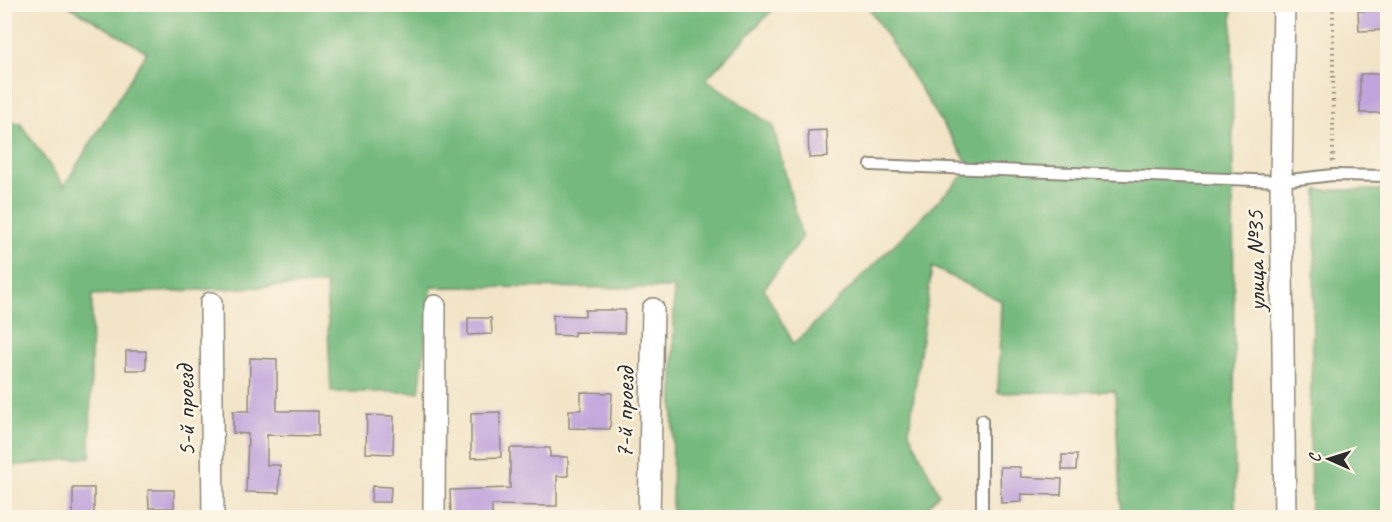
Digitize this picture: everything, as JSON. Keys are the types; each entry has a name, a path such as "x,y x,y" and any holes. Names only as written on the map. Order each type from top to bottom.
{"street":[{"name":"улица №35","path":"1284,4 1281,181 1285,518"},
{"name":"5-й проезд","path":"211,303 213,518"},
{"path":"434,518 435,306"},
{"name":"7-й проезд","path":"649,518 653,309"}],"lane":[{"path":"871,165 1281,181 1333,175 1388,176"},
{"path":"982,420 982,518"}],"path":[{"path":"1333,4 1333,175"}],"green space":[{"path":"67,5 777,5 706,79 773,126 802,238 764,289 794,344 971,168 867,5 1232,5 1235,517 1121,517 1115,391 998,393 1001,301 932,267 909,432 939,494 920,515 884,518 672,517 674,288 432,287 419,392 331,392 326,284 92,295 90,457 5,467 5,122 20,123 64,186 147,52"},
{"path":"1317,190 1387,190 1387,517 1311,517 1310,419"}],"building":[{"path":"1388,10 1388,30 1359,31 1358,11"},
{"path":"1360,74 1388,74 1388,113 1360,113"},
{"path":"827,130 828,157 809,158 808,131"},
{"path":"585,310 625,310 624,333 574,332 574,336 553,335 553,315 585,316"},
{"path":"468,318 491,318 492,334 468,335"},
{"path":"126,351 146,351 146,370 126,370"},
{"path":"250,358 277,359 277,411 318,411 318,436 267,435 267,465 280,465 279,493 246,492 248,434 233,433 233,411 249,411"},
{"path":"581,392 612,393 610,429 569,428 569,410 581,410"},
{"path":"500,412 501,457 471,458 471,413"},
{"path":"367,415 394,416 393,454 366,453"},
{"path":"510,448 550,448 550,457 568,457 568,476 557,476 557,506 492,505 492,518 451,518 450,490 510,488"},
{"path":"1062,455 1077,455 1076,470 1062,470"},
{"path":"1000,467 1020,467 1021,477 1062,479 1061,495 1021,494 1022,502 1001,503"},
{"path":"372,486 391,487 390,502 371,502"},
{"path":"73,488 94,488 94,518 73,518"},
{"path":"148,490 174,490 174,508 149,508"}]}
